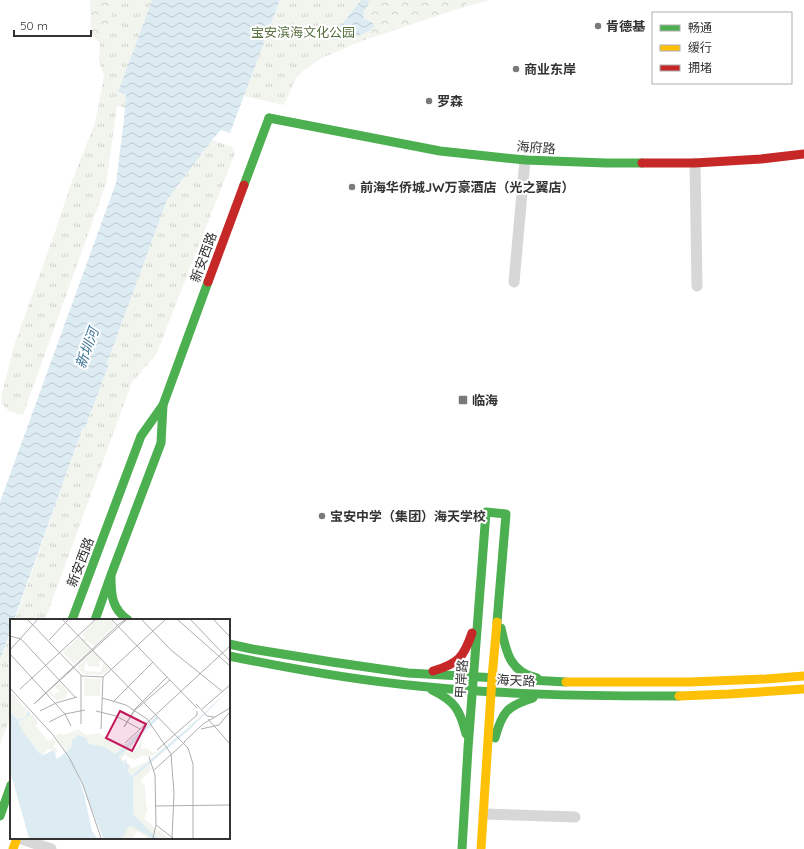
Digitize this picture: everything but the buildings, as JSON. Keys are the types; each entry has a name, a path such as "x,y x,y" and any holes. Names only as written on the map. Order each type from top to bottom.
{"main road":[{"name":"海府路","path":"269,118 372,139 440,150 525,160 634,164 695,163 761,159 804,154"},
{"name":"新安西路","path":"95,619 111,575 142,464 141,436 163,405 269,118"},
{"name":"新安西路","path":"72,619 142,464 161,442 163,405"},
{"name":"甲岸路","path":"462,849 486,512 506,514 498,609"},
{"path":"111,575 112,599 120,614 127,619"},
{"path":"481,849 498,609"},
{"path":"498,609 504,644 514,665 525,674 554,682"},
{"path":"408,673 433,671 445,668 457,661 466,650 479,610"},
{"name":"海天路","path":"230,644 332,662 408,673 554,682 690,682 804,676"},
{"name":"海天路","path":"230,656 330,674 423,686 473,691 559,696 684,696 804,689"},
{"path":"423,686 445,696 453,704 463,723 468,748"},
{"path":"486,779 498,725 508,708 521,701 533,698 559,696"},
{"path":"0,816 10,788"},
{"path":"13,849 18,839"}],"street":[{"path":"514,282 525,160"},
{"path":"695,163 697,286"},
{"path":"484,814 575,817"},
{"path":"21,839 51,849"}],"green space":[{"path":"90,0 118,0 100,43 91,34"},
{"path":"118,0 152,0 118,92 126,95 125,108 117,106 106,184 23,415 9,411 2,404 1,397 14,346 72,181 95,123 104,76 99,61 100,43"},
{"name":"宝安滨海文化公园","path":"280,0 490,0 460,8 364,40 322,58 304,70 296,78 284,105 244,96"},
{"path":"370,0 468,0 466,4 460,8 364,40 361,38 362,35 374,26 372,22 365,20 363,17 364,11"},
{"path":"212,140 232,147 235,153 156,355 132,382 45,619 15,619 83,427 85,428 109,364 107,363 167,200"},
{"path":"10,634 10,718 0,745 0,662"}],"water":[{"name":"新圳河","path":"152,0 280,0 230,133 221,130 167,200 107,363 109,364 85,428 83,427 14,619 10,619 10,633 0,660 0,502 116,183 126,95 118,92"},
{"path":"361,0 370,0 364,11 363,17 373,24 373,28 354,37 331,39 332,34 344,22"}],"traffic: fast":[{"path":"269,118 440,151 525,160 642,163"},
{"path":"244,185 269,118"},
{"path":"72,619 141,436 163,405 208,282"},
{"path":"95,619 161,443 163,405"},
{"path":"462,849 486,512 506,514 497,622"},
{"path":"111,577 112,596 119,611 127,619"},
{"path":"501,628 507,653 515,666 528,675 537,678"},
{"path":"230,644 332,662 408,673 566,682"},
{"path":"230,656 300,670 394,684 451,689 548,694 679,696"},
{"path":"432,690 451,702 459,712 466,734"},
{"path":"495,738 500,722 507,711 511,707 533,698"},
{"path":"0,816 10,788"}],"traffic: slow":[{"path":"481,849 497,622"},
{"path":"566,682 690,682 804,676"},
{"path":"679,696 804,689"},
{"path":"13,849 17,839"}],"traffic: jam":[{"path":"642,163 695,163 761,159 804,154"},
{"path":"208,282 244,185"},
{"path":"433,671 449,665 459,658 463,654 472,633"}],"place":[{"name":"肯德基","path":"598,26"},
{"name":"商业东岸","path":"516,69"},
{"name":"罗森","path":"429,101"},
{"name":"前海华侨城JW万豪酒店（光之翼店）","path":"352,187"},
{"name":"临海","path":"463,400"},
{"name":"宝安中学（集团）海天学校","path":"322,516"}]}
